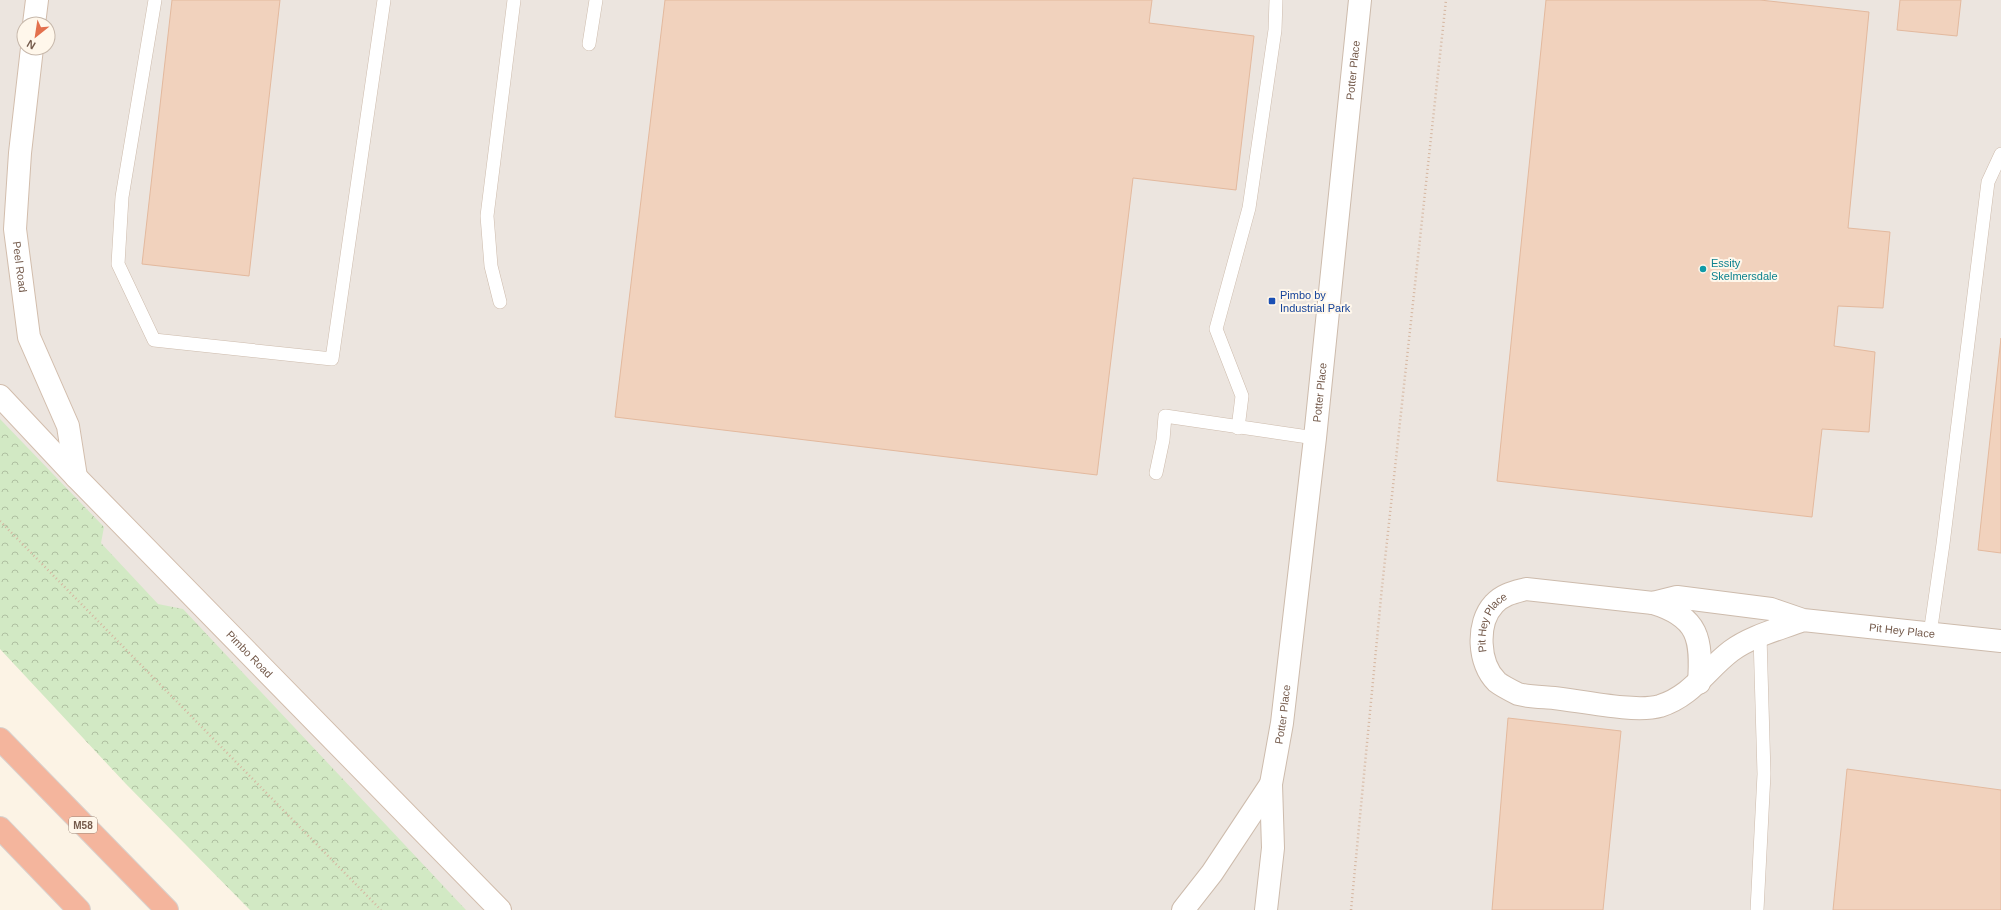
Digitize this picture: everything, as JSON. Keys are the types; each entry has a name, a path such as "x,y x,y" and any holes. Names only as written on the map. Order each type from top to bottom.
{"highway":[{"name":"M58","path":"0,739 167,910"},
{"path":"0,828 79,910"}],"street":[{"path":"35,16 37,0"},
{"name":"Potter Place","path":"1266,910 1273,848 1270,784 1282,723 1315,438 1360,0"},
{"name":"Peel Road","path":"31,56 20,153 15,229 29,337 68,426 76,477"},
{"name":"Pimbo Road","path":"0,396 76,477 500,910"},
{"name":"Pit Hey Place","path":"1699,683 1700,651 1696,636 1690,624 1680,614 1653,603 1526,589 1508,593 1494,604 1484,623 1481,641 1485,662 1497,681 1519,694 1637,708 1659,706 1680,697 1699,683 1731,651 1760,636 1803,620"},
{"name":"Pit Hey Place","path":"1653,603 1677,597 1771,609 1803,620 2001,642"},
{"name":"Potter Place","path":"1183,910 1212,873 1270,784"}],"lane":[{"path":"155,0 122,197 118,264 154,340 332,359 384,0"},
{"path":"500,302 491,266 487,216 514,0"},
{"path":"589,44 596,0"},
{"path":"1238,428 1242,396 1216,328 1249,208 1275,30 1276,0"},
{"path":"1930,634 1943,544 1988,182 2001,154"},
{"path":"1156,472 1163,440 1165,416 1238,428 1315,438"},
{"path":"1757,910 1764,774 1760,636"}],"path":[{"path":"1351,910 1382,586 1446,0"},
{"path":"0,520 381,910"}],"shaded area":[{"path":"0,0 2001,0 2001,910 427,910 0,463"}],"green space":[{"path":"0,419 104,527 101,543 158,604 183,609 466,910 250,910 126,784 0,649"}],"building":[{"path":"172,0 280,0 249,276 142,264"},
{"path":"665,0 1152,0 1149,23 1254,36 1236,190 1133,178 1097,475 615,417"},
{"name":"Essity Skelmersdale","path":"1546,0 1760,0 1869,12 1848,228 1890,232 1883,308 1838,306 1834,346 1875,352 1869,432 1822,429 1812,517 1497,481"},
{"path":"1900,0 1961,0 1957,36 1897,30"},
{"path":"2001,338 2001,553 1978,550"},
{"path":"1508,718 1621,731 1603,910 1492,910"},
{"path":"1847,769 2001,790 2001,910 1833,910"}],"place":[{"name":"Essity Skelmersdale","path":"1703,269"},
{"name":"Pimbo by Industrial Park","path":"1272,301"}]}
